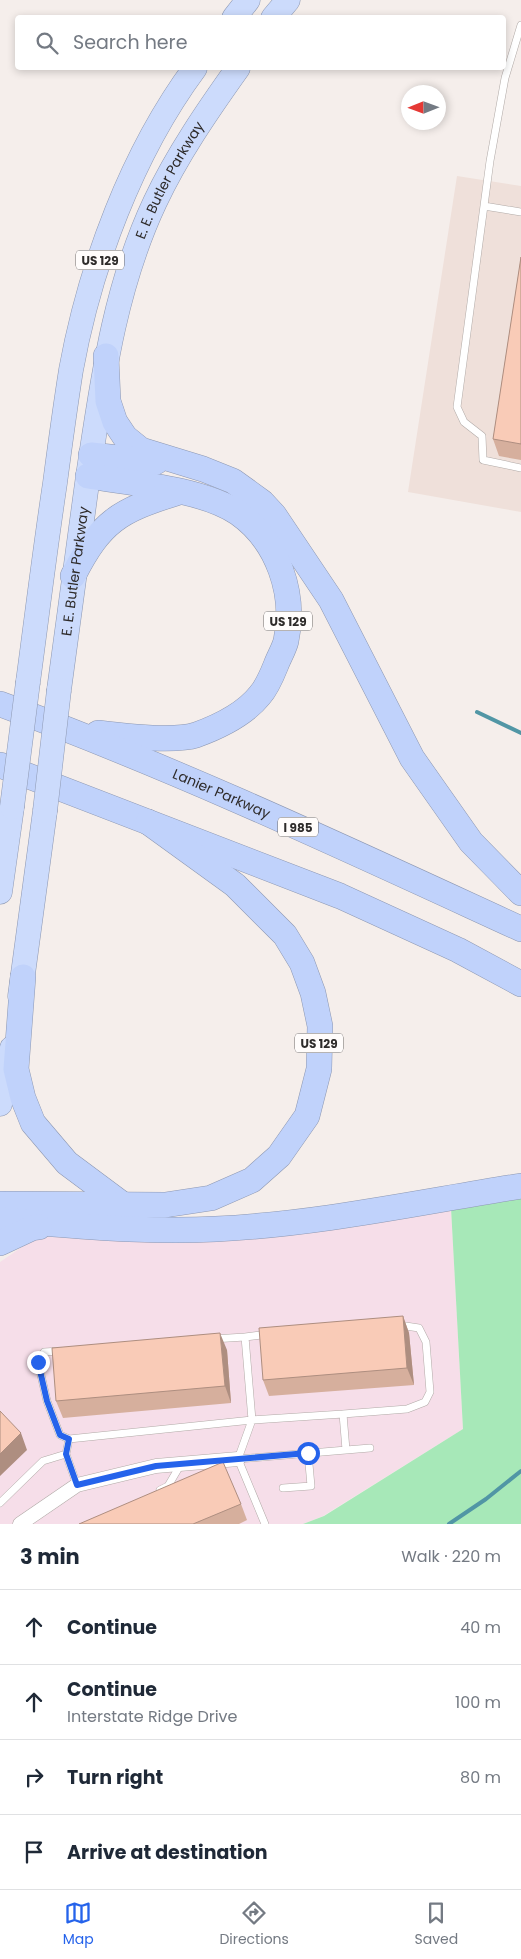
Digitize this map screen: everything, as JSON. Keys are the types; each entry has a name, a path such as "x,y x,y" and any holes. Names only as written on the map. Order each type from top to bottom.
{"highway":[{"path":"236,15 248,0"},
{"path":"276,15 288,0"},
{"name":"US 129","path":"73,731 136,737 194,736 234,716 260,695 272,674 286,642 289,614 286,586 271,549 252,523 237,512 210,500 90,466 58,461 71,369 81,326 114,217 136,166 155,130 180,88 194,70"},
{"name":"E. E. Butler Parkway","path":"0,1104 12,1048 23,978 74,576 106,356 125,282 154,204 209,108 237,70"},
{"path":"106,356 108,401 115,422 124,437 141,450 186,463 233,481 262,502 274,515 331,600 412,758 471,842 521,893"},
{"path":"0,892 58,461"},
{"path":"90,466 186,463"},
{"path":"74,576 92,541 106,526 142,504 179,492"},
{"name":"Lanier Parkway","path":"0,704 73,731 333,842 521,929"},
{"path":"0,765 340,896 458,950 521,984"},
{"name":"US 129","path":"23,978 16,1069 23,1098 33,1123 67,1163 122,1204 165,1205 211,1198 252,1180 279,1156 307,1116 319,1069 320,1026 313,993 302,963 285,936 235,886 148,822"},
{"path":"0,1220 139,1228 215,1229 285,1224 521,1186"},
{"path":"0,1204 122,1204"},
{"path":"0,1243 32,1228 60,1224"}],"street":[{"path":"20,1524 77,1485 156,1466 238,1459"}],"lane":[{"path":"521,25 505,78 490,161 457,407 464,422 482,436 483,460 521,468"},
{"path":"484,206 521,212"},
{"path":"73,1350 44,1352 38,1362 47,1401 60,1435 69,1439 252,1420 407,1409 425,1402 430,1392 426,1342 419,1328 399,1325 390,1326"},
{"path":"207,1340 276,1334"},
{"path":"245,1337 252,1420 238,1459 265,1524"},
{"path":"343,1414 346,1450"},
{"path":"69,1439 66,1454 77,1485"},
{"path":"238,1459 370,1448"},
{"path":"282,1488 311,1486 308,1453"},
{"path":"0,1503 43,1461 66,1454"},
{"path":"151,1494 168,1486 181,1464"}],"shaded area":[{"path":"457,176 521,186 521,512 408,492"},
{"path":"451,1208 463,1429 323,1516 303,1524 0,1524 0,1262 38,1236 138,1241"}],"green space":[{"path":"521,1197 521,1524 303,1524 324,1516 463,1429 451,1208"}],"building":[{"path":"521,257 521,444 493,439"},
{"path":"403,1316 407,1368 263,1380 259,1328"},
{"path":"220,1333 225,1386 56,1401 52,1348"},
{"path":"0,1411 21,1433 0,1454"},
{"path":"223,1462 241,1504 193,1524 79,1524"}],"waterway":[{"path":"477,712 521,733"},
{"path":"449,1524 486,1499 521,1471"}],"route":[{"path":"38,1362 47,1401 60,1435 69,1439 66,1454 77,1485 156,1466 308,1453"}]}
